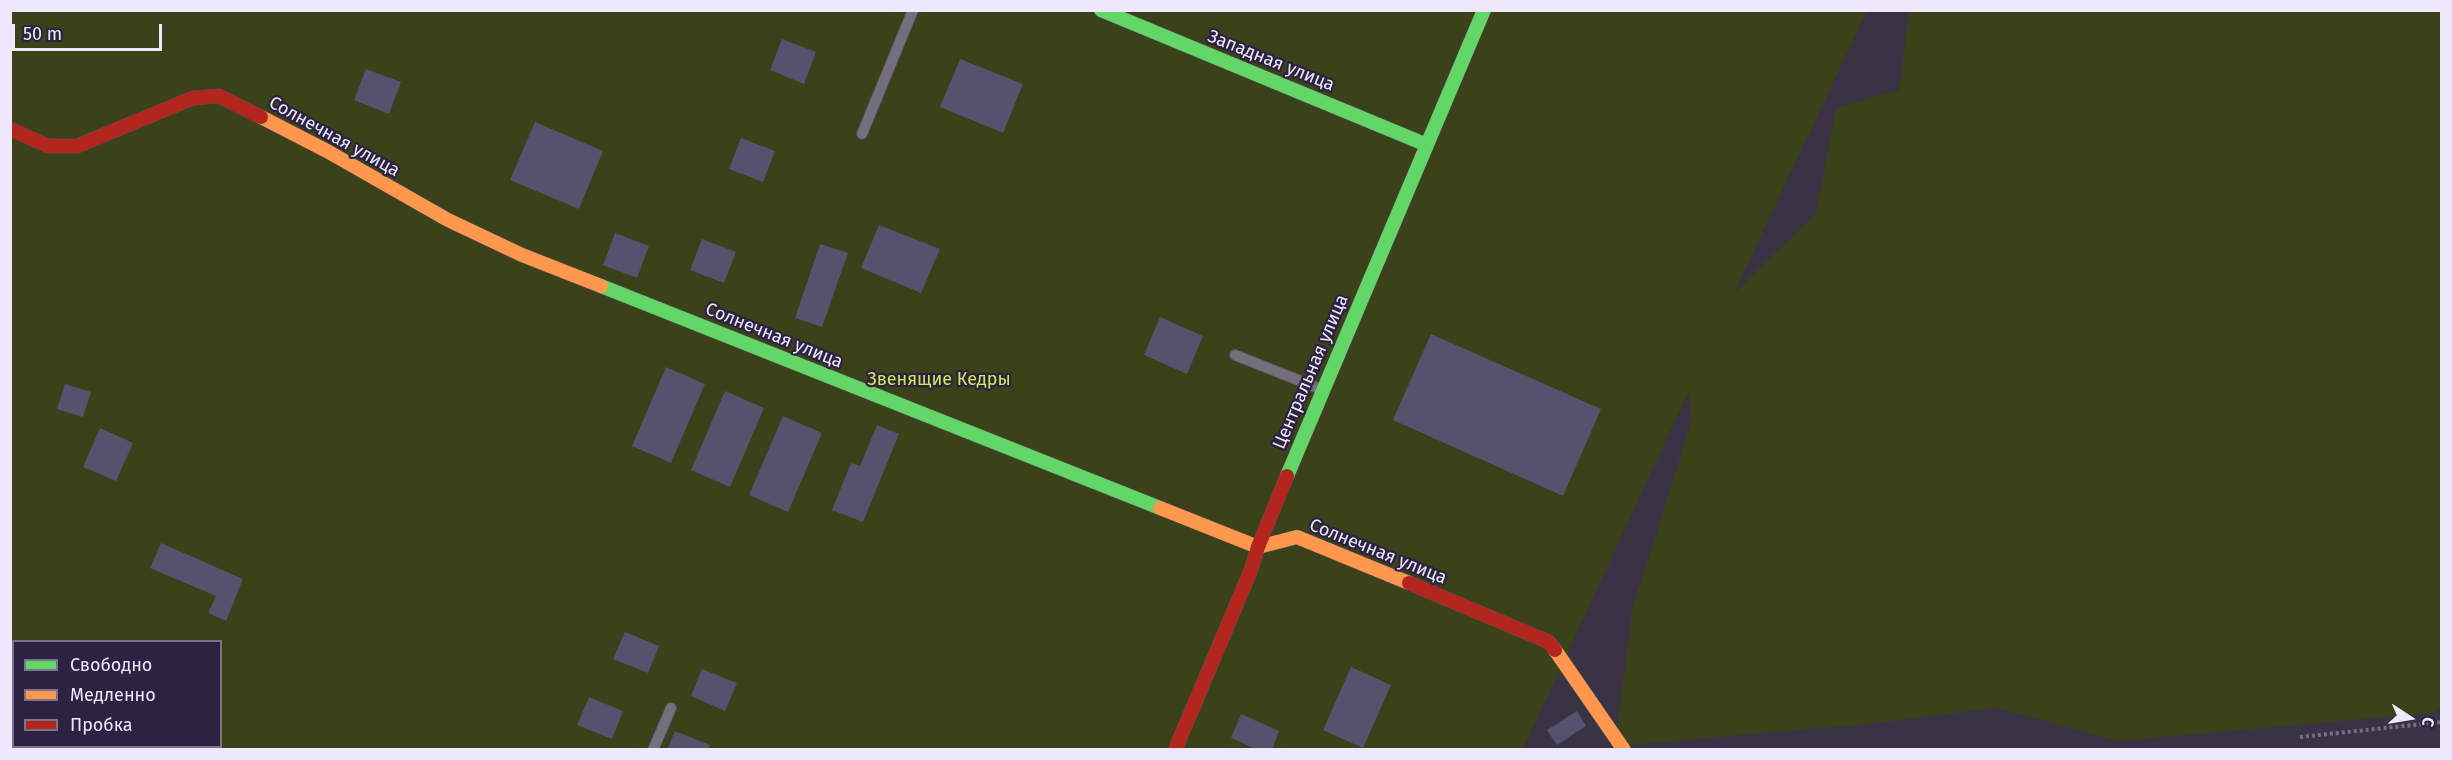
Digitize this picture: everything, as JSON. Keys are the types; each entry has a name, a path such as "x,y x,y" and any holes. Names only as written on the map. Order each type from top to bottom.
{"street":[{"name":"Западная улица","path":"1101,10 1427,145"},
{"name":"Центральная улица","path":"1175,750 1251,570 1258,547 1323,390 1484,10"},
{"name":"Солнечная улица","path":"10,129 48,146 77,146 193,98 219,96 327,151 448,220 522,255 1258,547 1297,537 1549,642 1624,750"}],"lane":[{"path":"862,134 913,10"},
{"path":"1235,355 1323,390"},
{"path":"653,750 671,708"}],"path":[{"path":"2300,737 2442,722"}],"green space":[{"name":"Звенящие Кедры","path":"10,11 1867,11 1734,293 1816,213 1836,108 1899,90 1909,11 2441,11 2441,708 2431,713 2118,741 1997,708 1868,724 1615,746 1632,610 1692,419 1688,393 1523,749 11,749"}],"building":[{"path":"782,39 816,52 804,84 770,70"},
{"path":"960,59 1023,84 1003,133 940,107"},
{"path":"366,69 401,82 389,114 354,100"},
{"path":"535,122 603,151 579,209 510,180"},
{"path":"741,138 775,151 763,182 729,169"},
{"path":"879,225 940,249 921,293 861,268"},
{"path":"615,233 649,246 637,278 603,265"},
{"path":"702,239 736,252 724,283 690,270"},
{"path":"820,244 848,253 822,327 795,318"},
{"path":"1160,317 1203,336 1187,374 1144,355"},
{"path":"1431,334 1601,409 1563,496 1393,420"},
{"path":"666,367 705,384 671,463 632,446"},
{"path":"65,384 91,392 83,417 57,409"},
{"path":"725,391 764,408 730,487 691,470"},
{"path":"783,416 822,433 788,512 749,495"},
{"path":"877,425 899,434 863,522 832,510 851,463 860,466"},
{"path":"100,428 133,443 116,481 83,467"},
{"path":"161,543 243,579 226,621 208,613 216,596 150,568"},
{"path":"625,632 659,646 648,673 613,659"},
{"path":"1351,667 1391,685 1363,748 1323,730"},
{"path":"702,669 737,683 725,711 691,696"},
{"path":"589,697 623,711 612,739 577,725"},
{"path":"1577,711 1586,726 1557,745 1547,730"},
{"path":"1241,714 1279,731 1272,750 1258,750 1231,738"},
{"path":"10,727 12,728 12,748 20,748 20,750 10,750"},
{"path":"675,731 710,745 708,750 667,750"}],"traffic: fast":[{"path":"1101,10 1427,145"},
{"path":"1287,476 1484,10"},
{"path":"601,286 1160,508"}],"traffic: slow":[{"path":"261,117 327,151 448,220 522,255 601,286"},
{"path":"1160,508 1258,547 1297,537 1409,583"},
{"path":"1555,650 1624,750"}],"traffic: jam":[{"path":"10,129 48,146 77,146 193,98 219,96 261,117"},
{"path":"1175,750 1251,570 1287,476"},
{"path":"1409,583 1549,642 1555,650"}]}
